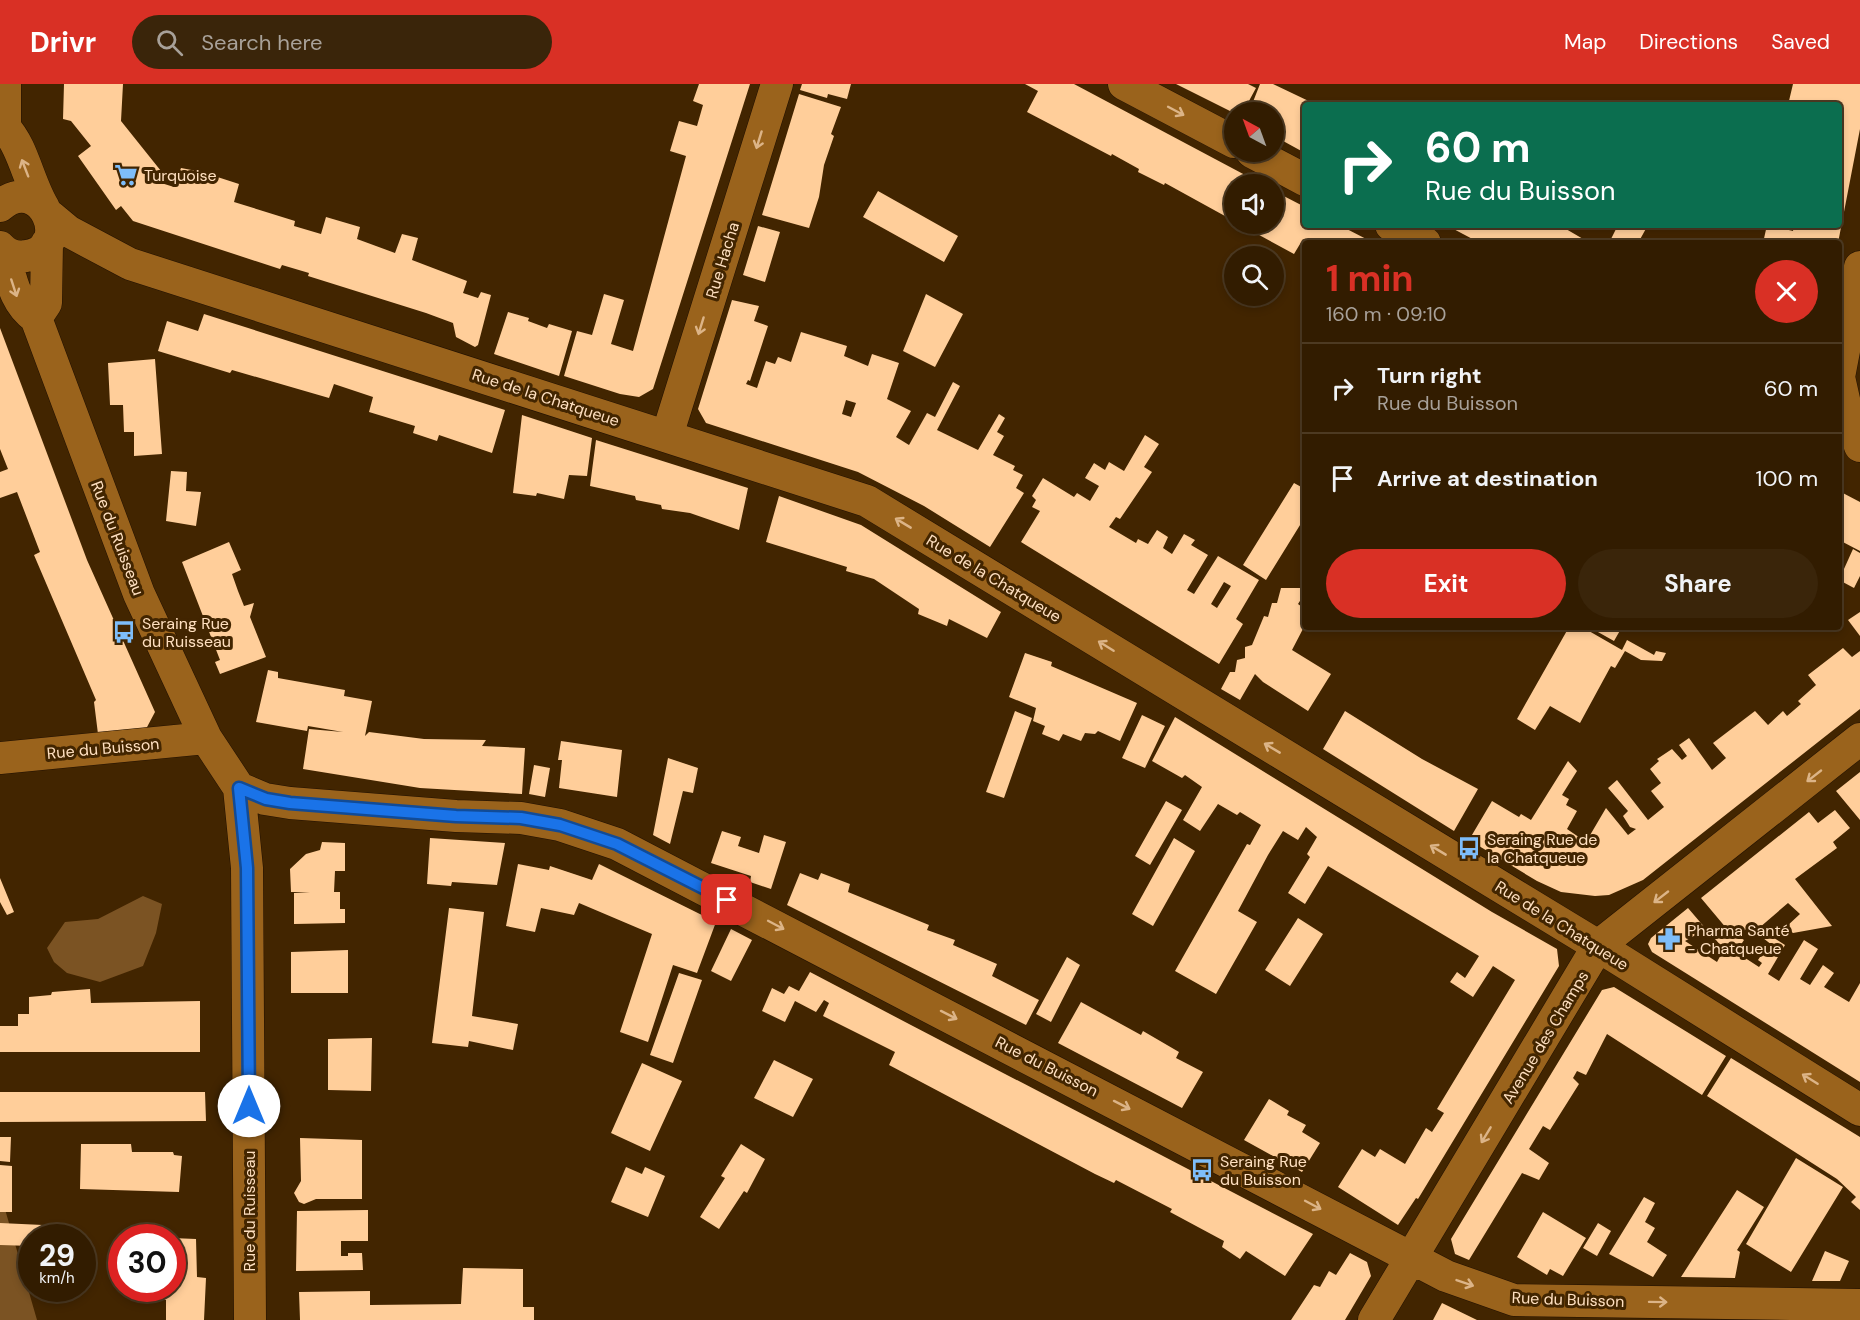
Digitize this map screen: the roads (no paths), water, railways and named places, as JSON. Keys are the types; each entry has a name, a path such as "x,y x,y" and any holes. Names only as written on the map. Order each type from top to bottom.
{"street":[{"path":"5,84 3,130 14,138 47,222 46,303 36,318"},
{"name":"Rue Hacha","path":"667,436 777,84"},
{"path":"1124,84 1224,137"},
{"path":"1271,162 1302,178"},
{"path":"2,199 28,198 47,222"},
{"path":"1,249 22,257 32,255 47,222"},
{"name":"Rue de la Chatqueue","path":"47,222 130,264 867,501 1598,946 1860,1110"},
{"path":"1397,228 1419,240"},
{"name":"Rue du Ruisseau","path":"1,249 19,301 24,309 36,318 139,594 206,738 239,788 247,868 250,1320"},
{"path":"1842,361 1860,267"},
{"path":"1842,392 1852,444"},
{"name":"Rue du Buisson","path":"0,758 206,738"},
{"name":"Avenue des Champs","path":"1374,1320 1598,946 1860,739"},
{"name":"Rue du Buisson","path":"239,788 266,799 290,803 456,816 521,818 560,825 617,844 1446,1276 1514,1300 1860,1305"}],"place":[{"name":"Turquoise","path":"126,175"},
{"name":"Seraing Rue du Ruisseau","path":"124,632"},
{"name":"Seraing Rue de la Chatqueue","path":"1469,848"},
{"name":"Pharma Santé - Chatqueue","path":"1669,939"},
{"name":"Seraing Rue du Buisson","path":"1202,1170"}]}
